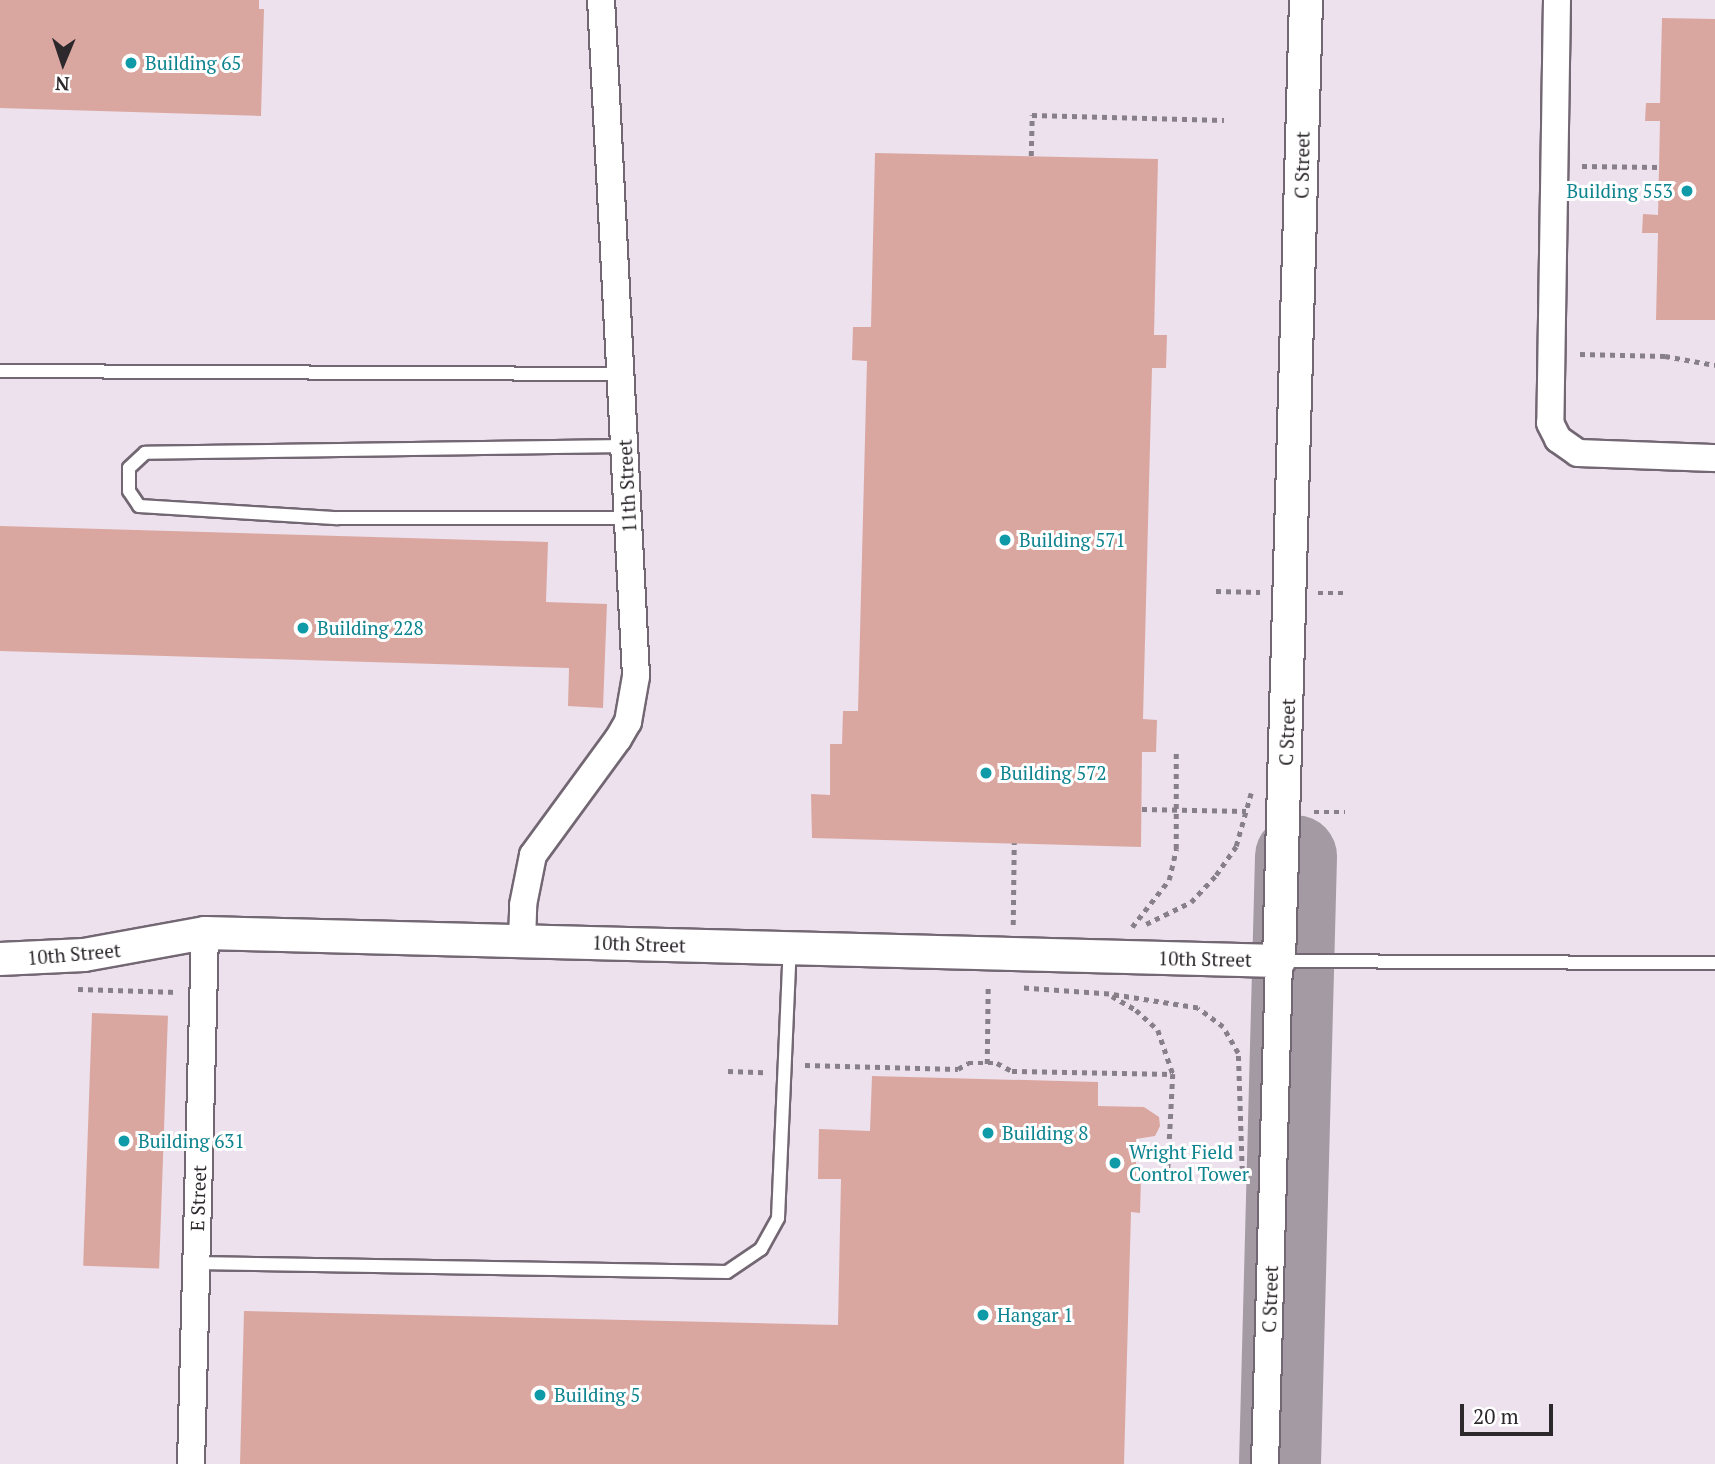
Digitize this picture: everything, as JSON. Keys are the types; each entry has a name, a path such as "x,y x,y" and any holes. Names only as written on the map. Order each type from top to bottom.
{"street":[{"name":"11th Street","path":"522,941 523,905 533,855 628,722 636,644 601,0"},
{"name":"C Street","path":"1265,1464 1306,0"},
{"path":"1557,0 1550,423 1558,439 1578,453 1715,458"},
{"name":"10th Street","path":"0,959 84,955 205,933 1279,961"},
{"name":"E Street","path":"191,1464 205,933"}],"lane":[{"path":"0,371 621,374"},
{"path":"625,446 145,453 130,468 130,491 139,506 338,518 629,518"},
{"path":"196,1263 727,1272 761,1249 778,1218 790,948"},
{"path":"1279,961 1715,963"}],"path":[{"path":"1031,156 1032,115 1224,120"},
{"path":"1578,152 1578,180"},
{"path":"1578,166 1658,167"},
{"path":"1576,341 1576,354 1665,356 1715,365"},
{"path":"1176,753 1176,810 1169,880 1129,930 1160,920 1191,902 1236,846 1252,788"},
{"path":"1142,809 1345,812"},
{"path":"1012,935 1014,843"},
{"path":"987,1064 988,983 1002,985"},
{"path":"1015,987 1109,994 1198,1008 1223,1027 1238,1054 1242,1171 1168,1171 1173,1074 1158,1030 1136,1010 1109,994"},
{"path":"68,989 203,992"},
{"path":"728,1072 784,1069 803,1065 958,1069 968,1063 987,1064 1012,1071 1173,1074"}],"building":[{"name":"Building 65","path":"0,0 259,0 259,9 264,9 261,116 0,108"},
{"name":"Building 553","path":"1662,18 1715,19 1715,320 1656,320 1658,233 1642,233 1643,214 1658,215 1660,121 1645,121 1646,103 1660,103"},
{"path":"875,153 1158,159 1154,335 1167,335 1166,368 1152,368 1143,719 1157,720 1156,752 1142,752 1141,847 812,838 811,794 830,795 830,744 842,744 843,711 858,711 867,361 852,360 853,327 871,327"},
{"name":"Building 228","path":"0,526 548,542 546,602 607,604 603,708 568,706 569,668 0,651"},
{"name":"Building 631","path":"92,1013 168,1016 159,1268 83,1266"},
{"path":"872,1076 1098,1082 1098,1106 1144,1107 1159,1117 1160,1126 1155,1136 1136,1139 1136,1179 1141,1178 1140,1213 1131,1212 1124,1464 240,1464 244,1311 838,1325 841,1179 818,1179 819,1129 870,1131"}],"taxiway":[{"path":"1280,1464 1296,856"}],"place":[{"name":"Building 65","path":"131,63"},
{"name":"Building 553","path":"1687,191"},
{"name":"Building 571","path":"1005,540"},
{"name":"Building 228","path":"303,628"},
{"name":"Building 572","path":"986,773"},
{"name":"Building 8","path":"988,1133"},
{"name":"Building 631","path":"124,1141"},
{"name":"Wright Field Control Tower","path":"1115,1163"},
{"name":"Hangar 1","path":"983,1315"},
{"name":"Building 5","path":"540,1395"}]}
